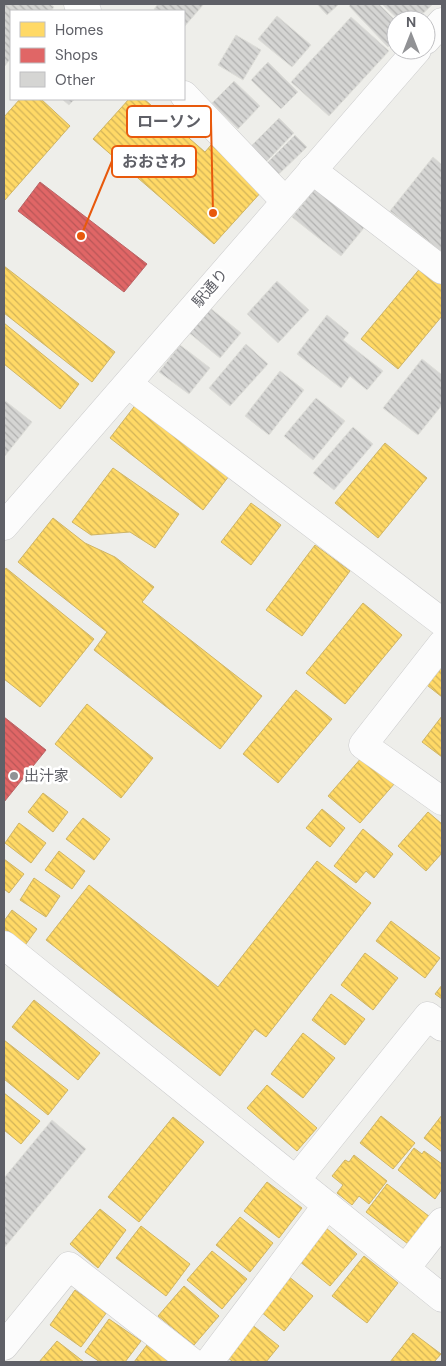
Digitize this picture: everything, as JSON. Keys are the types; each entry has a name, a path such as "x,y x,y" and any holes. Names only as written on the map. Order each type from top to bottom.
{"street":[{"name":"駅通り","path":"4,526 408,60"},
{"path":"185,96 285,201"},
{"path":"312,170 442,270"},
{"path":"128,384 442,622"},
{"path":"442,644 363,745 442,801"},
{"path":"4,946 442,1298"},
{"path":"296,1180 428,1016 442,1027"},
{"path":"209,1362 327,1205"},
{"path":"406,1268 442,1222"},
{"path":"4,1346 69,1266 192,1362"}],"building: Homes":[{"path":"19,100 42,100 70,126 4,201 4,117"},
{"path":"128,100 145,100 205,152 211,145 263,190 214,244 93,139"},
{"path":"4,266 115,352 92,382 4,313"},
{"path":"422,266 442,282 442,316 398,369 361,339"},
{"path":"4,323 79,384 60,409 4,364"},
{"path":"137,403 229,476 203,510 110,438"},
{"path":"385,443 427,478 378,538 335,503"},
{"path":"113,468 179,514 155,548 130,532 91,535 72,522"},
{"path":"251,503 281,525 251,565 221,542"},
{"path":"53,518 85,543 115,557 154,587 142,602 262,696 220,749 94,650 107,632 18,562"},
{"path":"315,545 350,571 302,636 266,610"},
{"path":"6,568 94,639 40,707 4,679 4,571"},
{"path":"363,603 402,635 345,704 306,673"},
{"path":"442,657 442,697 423,682"},
{"path":"296,690 332,719 278,783 243,754"},
{"path":"87,704 153,758 121,798 55,744"},
{"path":"442,716 442,757 422,742"},
{"path":"363,756 395,783 360,823 328,796"},
{"path":"43,793 68,812 53,832 28,812"},
{"path":"322,809 345,828 330,847 306,828"},
{"path":"428,812 442,824 442,853 426,871 398,846"},
{"path":"83,818 110,839 94,860 66,839"},
{"path":"19,823 46,843 31,863 5,843"},
{"path":"363,829 393,854 374,878 366,871 356,883 334,866"},
{"path":"59,851 85,871 72,889 45,870"},
{"path":"4,859 24,874 9,893 4,889"},
{"path":"317,861 371,903 266,1037 255,1029 220,1076 46,940 89,885 218,987"},
{"path":"34,878 60,896 46,917 20,900"},
{"path":"12,910 37,929 23,948 4,933 4,921"},
{"path":"391,921 440,958 425,978 376,941"},
{"path":"365,953 398,978 373,1010 341,985"},
{"path":"442,985 442,999 435,994"},
{"path":"331,994 365,1019 345,1045 312,1020"},
{"path":"34,1000 100,1053 78,1080 12,1027"},
{"path":"303,1033 335,1058 303,1098 271,1074"},
{"path":"4,1040 68,1090 48,1115 4,1079"},
{"path":"267,1085 317,1128 297,1151 247,1108"},
{"path":"4,1093 40,1121 21,1144 4,1130"},
{"path":"442,1115 442,1152 424,1138"},
{"path":"381,1116 415,1143 393,1169 360,1143"},
{"path":"173,1117 204,1142 139,1222 108,1197"},
{"path":"414,1148 422,1154 424,1151 442,1164 442,1189 435,1199 398,1170"},
{"path":"354,1155 387,1181 369,1204 359,1196 352,1205 337,1193 343,1185 332,1176 345,1160 349,1162"},
{"path":"267,1182 302,1208 279,1238 244,1211"},
{"path":"387,1184 434,1220 412,1247 366,1212"},
{"path":"100,1209 126,1230 98,1268 70,1244"},
{"path":"240,1217 273,1243 250,1272 216,1245"},
{"path":"141,1226 190,1264 166,1296 116,1258"},
{"path":"326,1228 357,1254 330,1286 299,1261"},
{"path":"212,1251 247,1279 222,1309 187,1280"},
{"path":"364,1256 398,1283 367,1323 332,1296"},
{"path":"288,1276 313,1296 284,1331 260,1311"},
{"path":"184,1286 219,1316 194,1345 158,1316"},
{"path":"75,1290 107,1312 81,1347 50,1325"},
{"path":"109,1319 141,1341 125,1362 100,1362 85,1352"},
{"path":"251,1324 279,1346 266,1362 233,1362 226,1356"},
{"path":"413,1333 441,1354 434,1362 390,1362"},
{"path":"57,1341 84,1362 39,1362"},
{"path":"147,1345 170,1362 134,1362"}],"building: Shops":[{"path":"40,182 147,264 124,292 18,211"},
{"name":"出汁家","path":"4,717 46,750 4,802"}],"building: Other":[{"path":"4,4 50,4 54,7 52,10 10,10 10,59 4,67"},
{"path":"158,4 203,5 185,26 185,10 154,9"},
{"path":"317,4 339,4 327,15"},
{"path":"351,4 379,4 386,11 386,45 349,6"},
{"path":"382,4 433,4 427,10 388,10"},
{"path":"277,16 311,45 292,67 258,39"},
{"path":"351,17 386,48 386,54 329,116 291,82"},
{"path":"236,35 261,50 243,80 218,65"},
{"path":"268,62 298,92 281,109 251,80"},
{"path":"234,81 260,106 238,129 212,103"},
{"path":"63,100 74,100 69,105"},
{"path":"279,118 294,133 265,163 250,147"},
{"path":"295,135 307,147 278,175 266,164"},
{"path":"433,157 442,165 442,252 390,211"},
{"path":"319,184 368,223 341,256 292,217"},
{"path":"277,281 309,310 278,343 247,314"},
{"path":"209,307 241,333 220,358 188,332"},
{"path":"327,315 349,333 343,340 383,371 367,390 350,376 341,388 297,354"},
{"path":"246,344 268,364 230,406 209,388"},
{"path":"180,345 210,368 189,394 159,372"},
{"path":"422,359 442,375 442,405 418,435 383,408"},
{"path":"280,371 304,390 269,435 245,416"},
{"path":"316,398 345,421 313,460 284,436"},
{"path":"4,400 32,422 4,457"},
{"path":"353,427 373,444 334,490 313,473"},
{"path":"52,1120 86,1149 4,1248 4,1178"}],"place":[{"name":"ローソン","path":"213,213"},
{"name":"おおさわ","path":"81,236"},
{"name":"出汁家","path":"14,776"}]}
